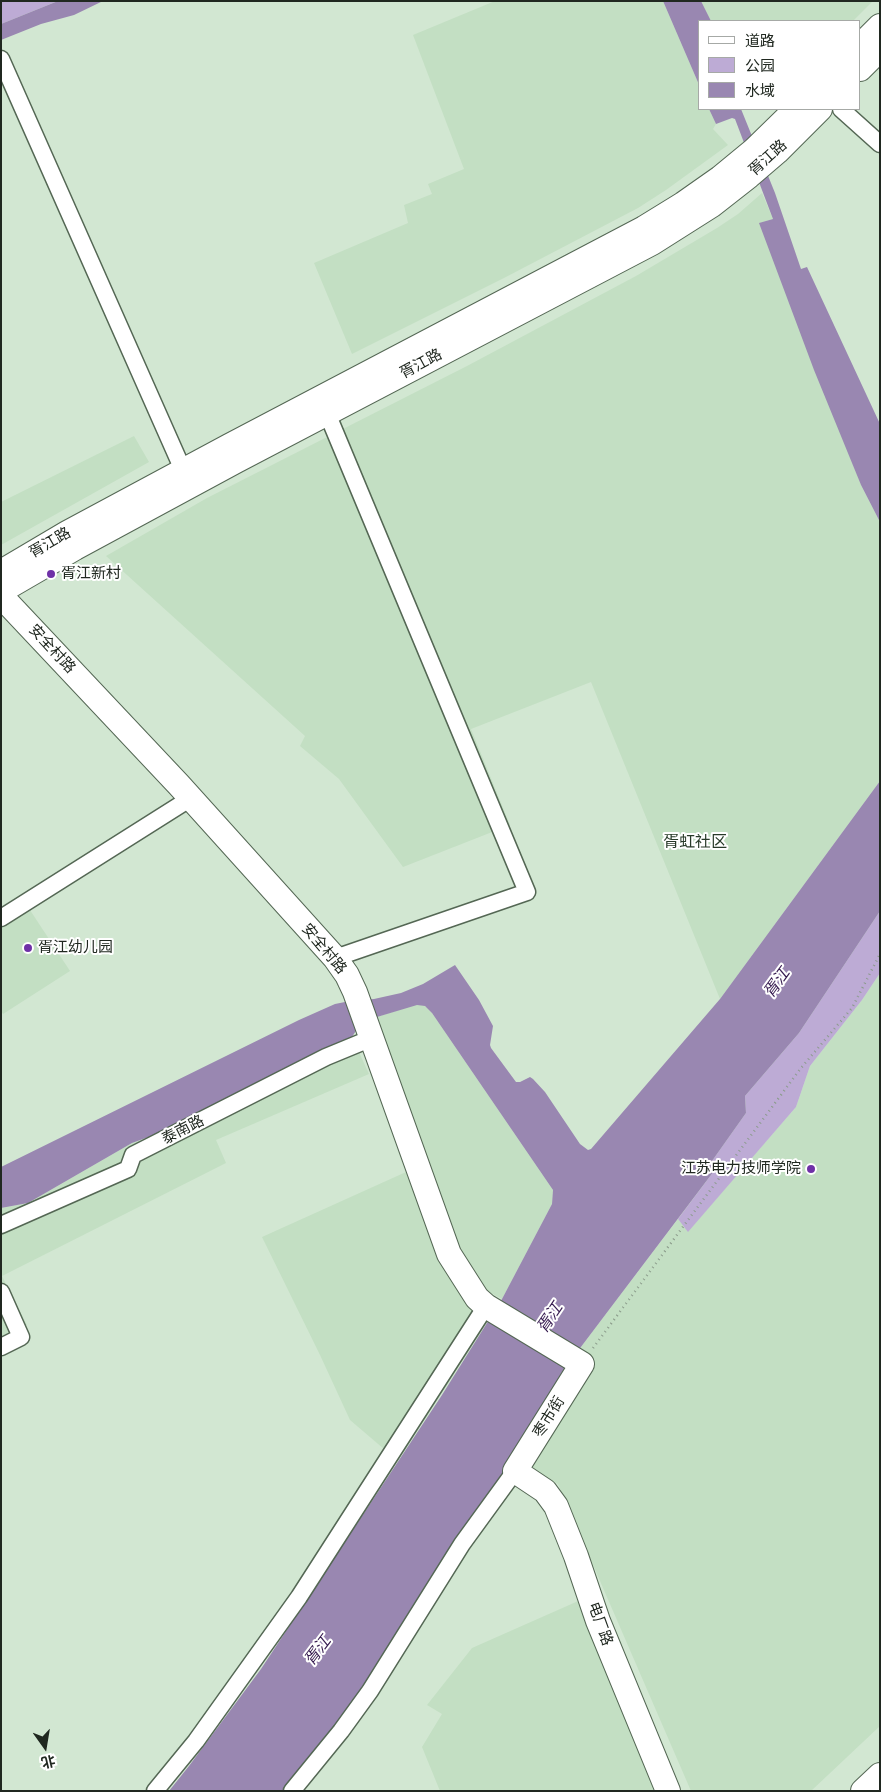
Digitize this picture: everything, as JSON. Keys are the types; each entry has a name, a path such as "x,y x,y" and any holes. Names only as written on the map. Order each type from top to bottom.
{"main road":[{"path":"861,45 880,26"},
{"path":"861,68 880,49"},
{"name":"胥江路","path":"1,572 67,533 183,470 625,239 688,211 758,169 797,116 817,110"},
{"name":"胥江路","path":"1,591 119,524 639,250 688,211"},
{"name":"安全村路","path":"1,596 191,798 335,958 347,975 355,992 449,1254 477,1298 489,1308 578,1361"},
{"name":"枣市街","path":"515,1470 578,1361"},
{"name":"电厂路","path":"515,1470 545,1491 556,1506 602,1629 668,1791"},
{"path":"863,1791 880,1775"}],"street":[{"path":"1,59 183,470"},
{"path":"842,110 880,144"},
{"path":"327,413 527,892 335,958"},
{"path":"1,918 191,798"},
{"name":"泰南路","path":"1,1225 128,1169 133,1155 370,1033"},
{"path":"1,1292 22,1337 1,1347"},
{"path":"155,1791 196,1741 299,1597 489,1308"},
{"path":"292,1791 341,1731 370,1691 462,1544 515,1470"}],"path":[{"path":"578,1361 801,1068 852,1008 880,954"}],"shaded area":[{"path":"495,1 663,1 698,82 698,110 709,110 716,124 713,129 728,145 638,208 352,354 314,263 408,223 404,205 432,194 428,184 464,169 413,35"},
{"path":"701,1 873,1 854,20 710,20"},
{"path":"762,193 773,219 760,223 861,485 880,522 880,781 720,999 591,682 471,729 510,825 403,867 339,779 300,746 305,736 106,556 207,498 467,366 636,276 717,228 738,214"},
{"path":"134,436 149,462 1,545 1,502"},
{"name":"胥江幼儿园","path":"28,907 70,971 3,1014 1,1011 1,924"},
{"path":"880,973 880,1726 811,1791 691,1791 558,1484 511,1459 562,1372 678,1219 688,1231 796,1107 810,1066 862,1000"},
{"path":"417,1004 425,1006 432,1013 553,1190 552,1204 502,1299 485,1290 477,1281 453,1236 377,1017"},
{"path":"352,1037 369,1074 216,1140 226,1163 2,1276 27,1325 1,1338 1,1208 28,1203 132,1143 154,1135"},
{"path":"406,1172 440,1262 447,1275 465,1298 489,1320 398,1461 350,1420 262,1237"},
{"path":"585,1598 666,1791 440,1791 422,1747 442,1714 427,1705 472,1648"}],"green space":[{"path":"1,1 58,1 1,24"},
{"path":"880,911 880,973 862,1000 810,1066 796,1107 688,1232 678,1219 714,1171 712,1161 746,1113 745,1096 799,1033"}],"water":[{"path":"58,1 103,1 74,15 41,24 1,40 1,24"},
{"path":"663,1 701,1 710,20 698,20 698,82"},
{"path":"709,110 741,110 775,193 801,269 807,267 880,424 880,522 861,485 814,370 759,223 773,219 735,119 732,118 716,124"},
{"name":"胥江","path":"880,781 880,911 799,1033 745,1096 746,1113 712,1161 714,1171 562,1372 516,1453 366,1690 285,1791 169,1791 261,1669 442,1395 502,1299 552,1204 553,1190 432,1013 425,1006 417,1005 377,1017 359,1026 352,1037 154,1135 132,1143 28,1203 1,1208 1,1167 299,1020 335,1004 401,993 423,984 455,965 479,1000 493,1026 491,1048 516,1082 530,1077 533,1079 545,1092 580,1144 588,1150 591,1149 720,999"}],"place":[{"name":"胥江新村","path":"51,574"},
{"name":"胥江幼儿园","path":"28,948"},
{"name":"江苏电力技师学院","path":"811,1169"}],"district":[{"name":"胥虹社区","path":"695,842"}]}
